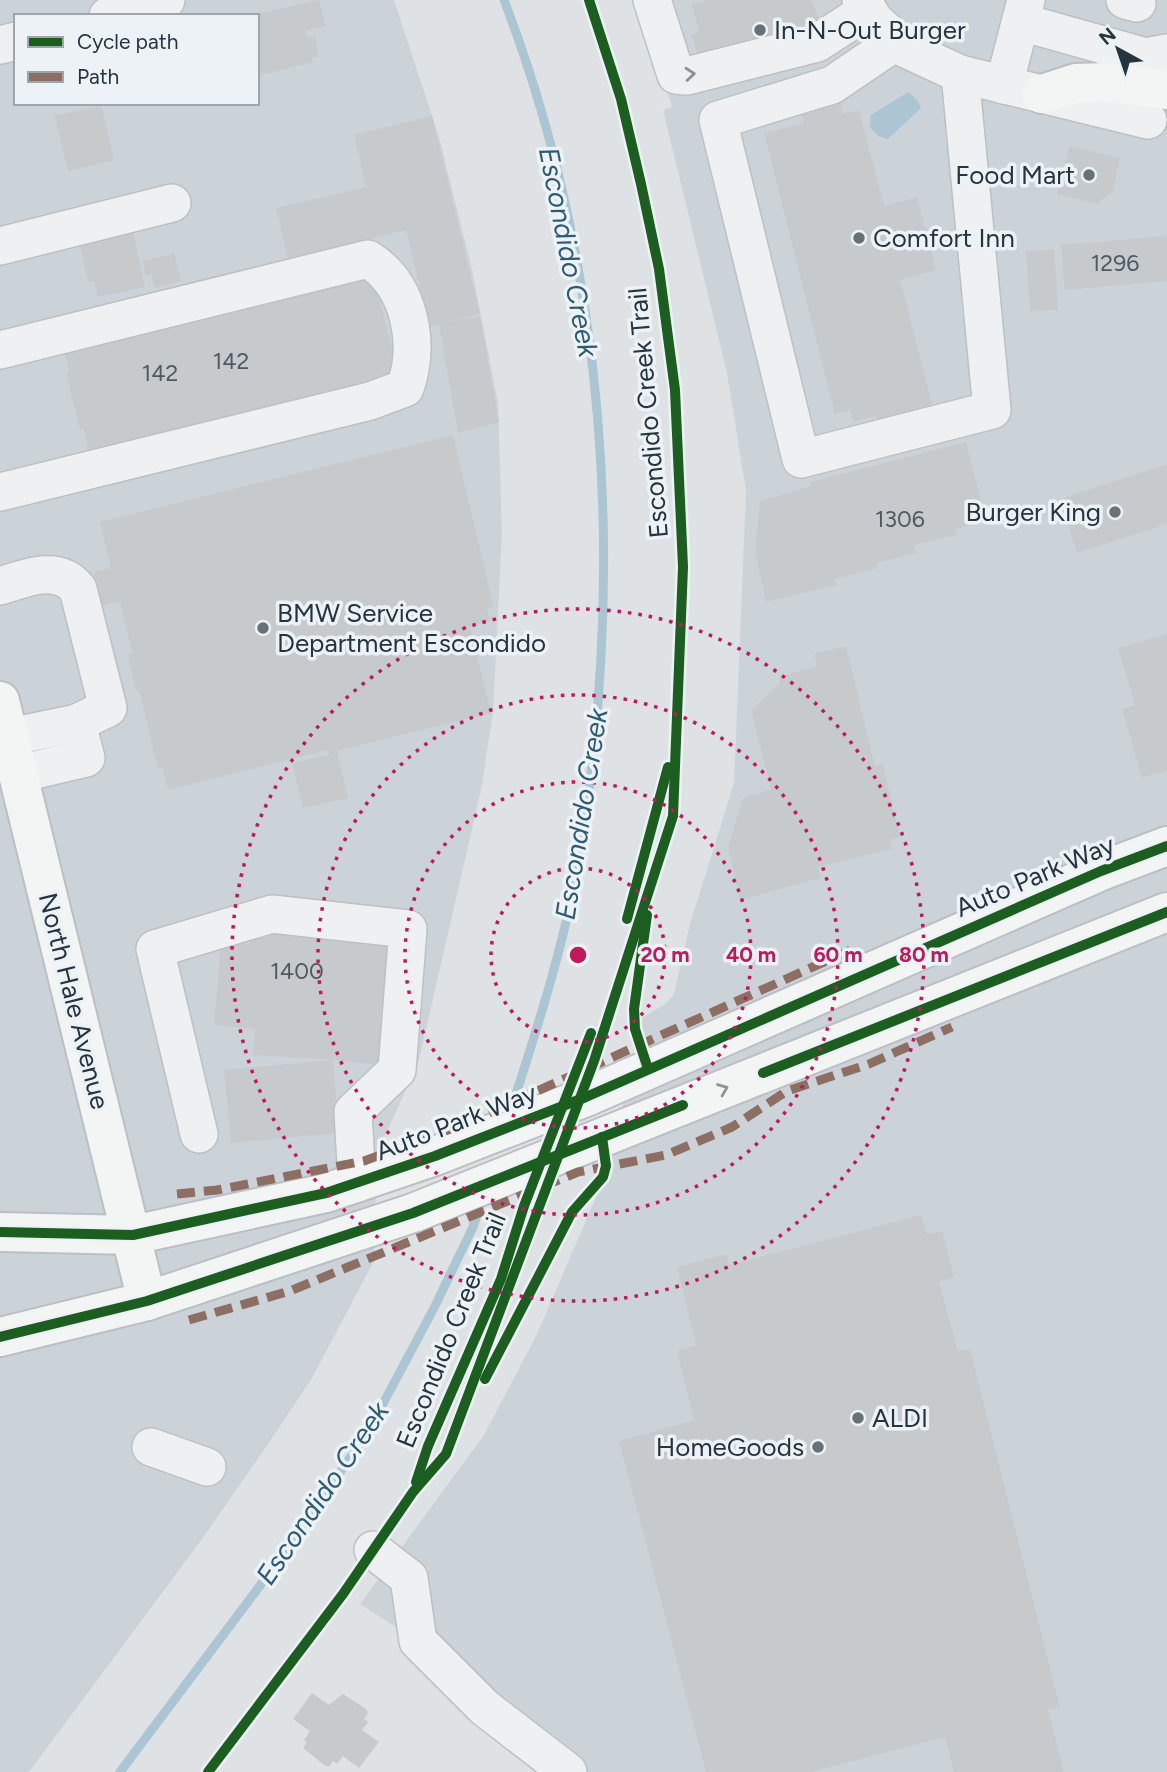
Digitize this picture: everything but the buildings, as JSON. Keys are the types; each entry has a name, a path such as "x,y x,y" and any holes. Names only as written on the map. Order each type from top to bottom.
{"main road":[{"path":"1042,94 1076,83 1107,82 1157,105"},
{"name":"North Hale Avenue","path":"0,701 147,1301"},
{"name":"Auto Park Way","path":"0,1232 133,1236 296,1201 357,1182 435,1156 586,1097 1101,871 1167,846"},
{"path":"0,1337 147,1301 413,1213 1167,912"},
{"path":"683,1105 683,1084 692,1073 735,1050 746,1035 746,1027"}],"street":[{"path":"115,14 166,0"},
{"path":"652,0 676,75 687,76 817,43 865,5 906,49 960,74 1042,94"},
{"path":"1004,85 1023,11 1146,57 1167,53"},
{"path":"897,41 832,85 718,120 801,459 992,410 960,74"},
{"path":"0,246 172,203"},
{"path":"0,350 368,259 383,268 394,284 412,327 411,371 405,388 370,401 0,492"},
{"path":"0,586 57,573 69,579 78,589 108,708 77,723 9,737"},
{"path":"18,774 86,758 77,723"},
{"path":"199,1134 155,949 272,914 408,929 397,1070 353,1112 357,1182"},
{"path":"151,1447 207,1467"},
{"path":"373,1550 410,1578 418,1641 485,1708 568,1772"}],"shaded area":[{"path":"0,0 394,0 439,137 472,269 498,403 502,533 493,713 481,790 418,1064 377,1153 374,1261 312,1378 268,1444 205,1535 29,1772 0,1772"},
{"path":"640,0 1167,0 1167,1772 568,1772 418,1641 360,1604 484,1435 537,1334 607,1172 643,1017 664,1005 674,994 690,924 734,783 746,491 727,373 663,110 672,107"}],"water":[{"path":"908,92 921,108 888,139 878,136 870,127 871,115"}],"waterway":[{"name":"Escondido Creek","path":"504,0 538,101 565,204 585,309 597,415 603,521 602,628 595,734 582,840 560,945 509,1116"},
{"name":"Escondido Creek","path":"120,1772 286,1551 369,1430 434,1308 473,1227 483,1196"}],"marked path":[{"path":"177,1194 217,1190 364,1161 464,1124 855,948"},
{"path":"189,1320 290,1291 578,1172 666,1155 732,1127 787,1091 869,1064 952,1027"}],"cycle path":[{"name":"Escondido Creek Trail","path":"208,1772 343,1594 413,1492 446,1454 594,1061 673,816 683,567 675,390 659,269 641,184 621,99 589,0"},
{"path":"627,919 668,767"},
{"path":"0,1232 133,1235 326,1193 435,1156 586,1097 1101,871 1167,846"},
{"path":"763,1073 1167,912"},
{"path":"647,915 634,1009 635,1029 648,1069"},
{"name":"Escondido Creek Trail","path":"416,1482 428,1446 501,1279 524,1206 591,1033"},
{"path":"0,1337 147,1301 413,1213 683,1105"},
{"path":"485,1379 572,1212 603,1177 606,1166 602,1137"}],"place":[{"name":"In-N-Out Burger","path":"760,30"},
{"name":"Food Mart","path":"1089,175"},
{"name":"Comfort Inn","path":"859,238"},
{"name":"Burger King","path":"1115,512"},
{"name":"BMW Service Department Escondido","path":"263,628"},
{"name":"ALDI","path":"858,1418"},
{"name":"HomeGoods","path":"818,1447"}]}
